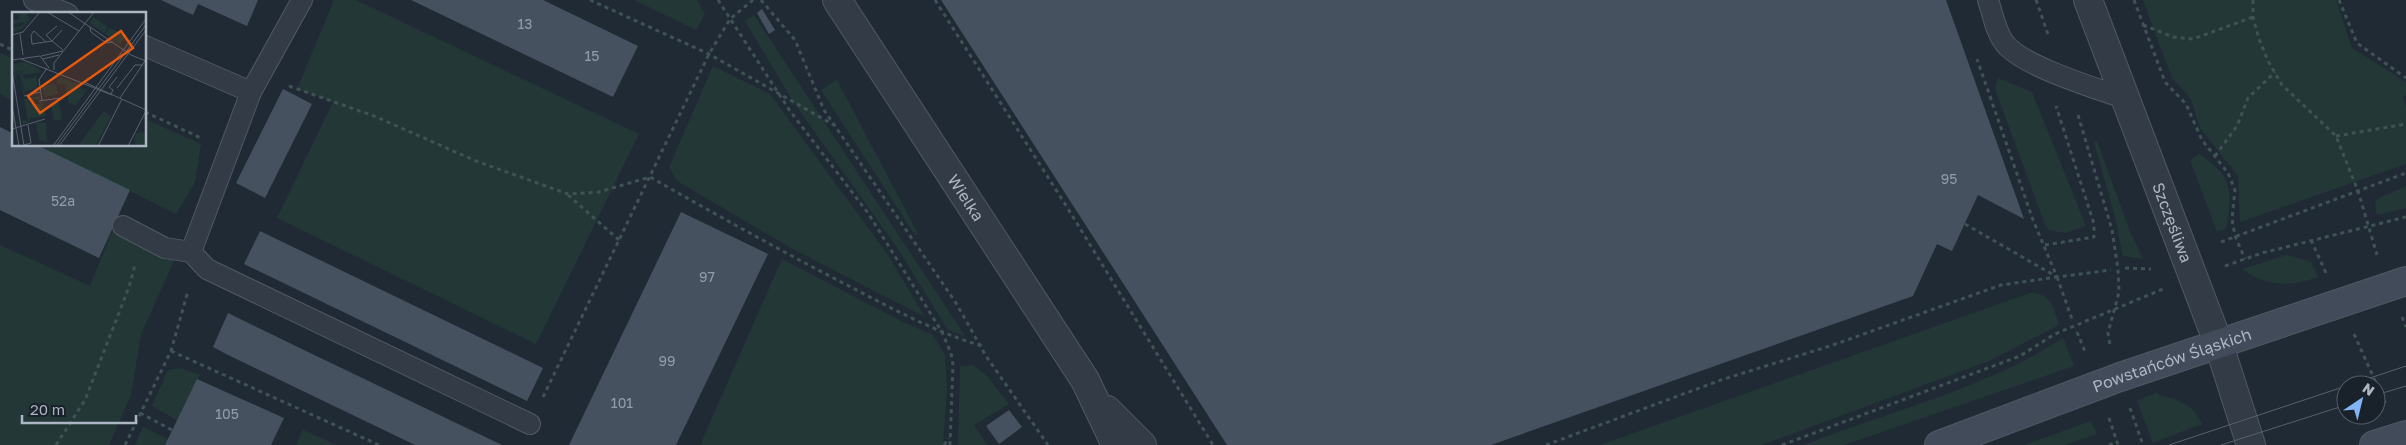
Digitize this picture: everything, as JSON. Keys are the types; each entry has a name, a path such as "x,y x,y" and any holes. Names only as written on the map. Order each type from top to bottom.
{"main road":[{"name":"Powstańców Śląskich","path":"1939,445 2097,386 2406,281"},
{"path":"2374,445 2403,436"}],"street":[{"name":"Wielka","path":"837,0 1094,396 1116,445"},
{"name":"Szczęśliwa","path":"2088,0 2219,344 2251,445"},
{"name":"Wielka","path":"1094,396 1142,445"}],"lane":[{"path":"34,0 63,12"},
{"path":"190,252 256,84 302,0"},
{"path":"1988,0 2001,36 2007,46 2042,66 2126,99"},
{"path":"146,46 256,84"},
{"path":"123,226 165,248 190,252 207,269 530,424"}],"path":[{"path":"590,0 709,54 835,126"},
{"path":"718,0 779,94 868,212 942,332 951,353 953,365 950,445"},
{"path":"530,424 709,54 730,19 753,0"},
{"path":"761,0 795,40 824,110 956,303 986,356 1048,445"},
{"path":"935,0 1070,212 1213,445"},
{"path":"2036,0 2051,42"},
{"path":"2134,0 2165,82 2186,104 2202,140 2228,173 2235,190 2232,219 2235,236 2245,259"},
{"path":"2253,0 2253,17 2268,61 2282,85 2336,136 2358,191 2377,254"},
{"path":"2339,0 2357,43 2406,78"},
{"path":"2143,25 2173,37 2193,39 2253,17"},
{"path":"0,44 12,50"},
{"path":"1975,55 2034,220 2072,319"},
{"path":"2042,66 2094,224 2094,237 2045,245"},
{"path":"2215,156 2237,126 2248,98 2275,72"},
{"path":"256,84 374,116 476,161 568,194 620,240"},
{"path":"2076,110 2082,124 2112,230 2119,280 2108,333 2111,354"},
{"path":"146,112 204,139"},
{"path":"2336,136 2406,124"},
{"path":"2221,242 2406,173"},
{"path":"568,194 599,192 650,178 782,251 902,314 952,338 982,346"},
{"path":"2233,263 2368,225 2406,218"},
{"path":"1965,224 2057,277"},
{"path":"56,445 85,400 129,286 142,236"},
{"path":"2311,240 2403,436"},
{"path":"2125,268 2151,269"},
{"path":"1546,445 1721,380 1833,346 2001,285 2111,270"},
{"path":"1782,445 2020,356 2055,334 2155,292"},
{"path":"125,445 170,351 188,294"},
{"path":"2077,332 2088,361"},
{"path":"170,351 379,445"},
{"path":"2129,404 2143,445"},
{"path":"140,413 172,430"},
{"path":"2107,413 2117,444 2109,445"},
{"path":"944,445 950,438"}],"green space":[{"path":"334,0 356,0 639,134 536,344 277,218 333,102 297,89"},
{"path":"634,0 697,0 705,14 696,30"},
{"path":"2143,0 2336,0 2352,48 2406,82 2406,95 2403,97 2406,106 2406,164 2240,222 2238,176 2200,128 2191,99 2172,78"},
{"path":"754,15 965,336 948,330 898,249 794,103 745,21"},
{"path":"0,53 12,58 12,100 0,94"},
{"path":"713,66 770,94 888,255 925,317 789,247 677,181 669,167"},
{"path":"1998,78 2032,92 2086,226 2065,233 2049,230 2044,222 1995,89"},
{"path":"837,80 918,234 915,235 821,90"},
{"path":"146,119 201,144 195,182 176,214 39,146 146,146"},
{"path":"2097,141 2129,229 2143,259 2123,256 2114,213 2094,142"},
{"path":"2199,154 2218,170 2228,185 2229,204 2226,228 2217,232 2190,160"},
{"path":"2406,186 2406,208 2377,215 2375,204 2377,199"},
{"path":"113,229 174,261 141,334 131,395 109,445 0,445 0,245 90,286"},
{"path":"2287,255 2311,262 2318,277 2288,284 2279,284 2260,279 2242,269"},
{"path":"782,259 905,323 933,335 945,355 947,388 943,445 700,445"},
{"path":"2030,293 2037,293 2047,298 2059,325 1989,361 1762,445 1600,445"},
{"path":"2063,338 2074,366 1844,445 1804,445 1969,385 2033,356"},
{"path":"973,365 988,377 1009,404 974,425 987,445 958,445 960,366"},
{"path":"180,368 200,375 177,420 152,406 168,370"},
{"path":"2157,392 2159,395 2179,401 2190,407 2202,424 2153,443 2137,401"},
{"path":"2091,421 2097,434 2065,445 2024,445"},
{"path":"143,427 168,439 165,445 135,445"},
{"path":"303,430 337,445 296,445"}],"building":[{"path":"161,0 258,0 247,26 198,4 193,15"},
{"path":"411,0 543,0 638,46 613,97"},
{"path":"941,0 1946,0 2024,219 1978,195 1952,251 1937,244 1913,296 1491,445 1227,445"},
{"path":"762,9 775,30 769,34 757,13"},
{"path":"283,89 312,104 265,198 236,183"},
{"path":"0,127 12,133 12,146 39,146 130,190 99,258 0,210"},
{"path":"681,212 768,254 676,445 569,445"},
{"path":"260,231 543,368 527,401 244,264"},
{"path":"228,313 502,445 415,445 228,355 213,347"},
{"path":"197,379 284,418 271,445 165,445"},
{"path":"1009,410 1022,427 999,444 986,426"}],"tram line":[{"path":"2379,375 2406,366"},
{"path":"2386,392 2406,386"},
{"path":"2169,445 2336,389"},
{"path":"2221,445 2336,408"}]}
